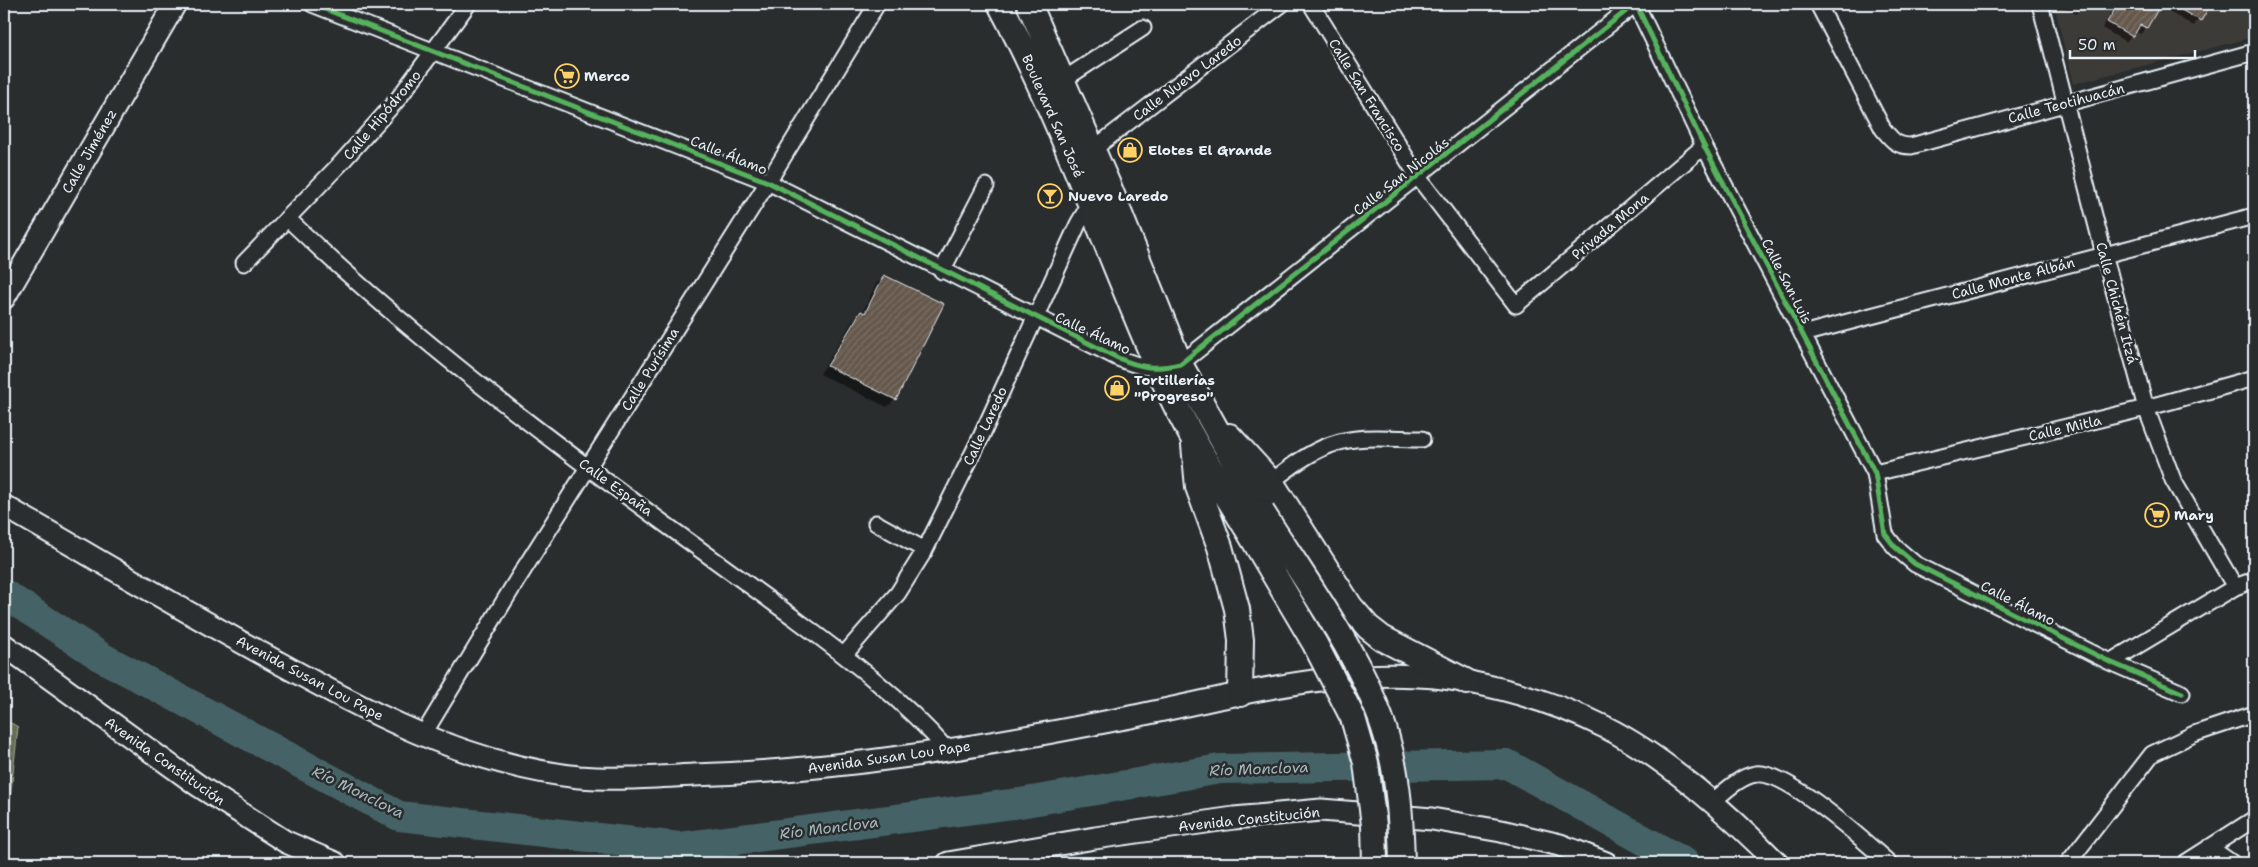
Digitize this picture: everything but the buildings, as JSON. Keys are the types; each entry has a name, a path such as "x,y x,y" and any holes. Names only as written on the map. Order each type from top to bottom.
{"main road":[{"name":"Calle Jiménez","path":"4,298 175,4"},
{"name":"Boulevard San José","path":"1029,4 1063,80 1083,157"},
{"name":"Boulevard San José","path":"1002,6 1083,157 1100,194 1169,366 1194,438 1254,519"},
{"name":"Boulevard San José","path":"1169,366 1210,419 1254,519"},
{"path":"1210,419 1238,444 1271,482 1350,606 1368,627 1382,638 1468,682"},
{"path":"1194,438 1195,470 1198,487 1220,547 1237,609 1241,640 1240,694"},
{"name":"Avenida Susan Lou Pape","path":"4,506 346,700 461,750 509,764 585,777 822,768 948,751 1041,735 1240,694 1323,680 1402,676 1468,682 1544,702 1602,725 1636,745 1711,803 1777,863"},
{"path":"1254,519 1353,718 1366,763 1374,825 1375,863"},
{"path":"1254,519 1353,658 1376,705 1388,739 1396,782 1402,863"},
{"name":"Avenida Constitución","path":"4,644 199,786 286,842 335,863"},
{"name":"Avenida Constitución","path":"948,863 1095,838 1234,818 1321,810 1432,819 1492,830 1560,846 1606,863"}],"street":[{"name":"Calle Álamo","path":"312,4 436,50 768,182 1034,318 1126,361 1169,366"},
{"name":"Calle Hipódromo","path":"244,263 340,164 398,99 436,50 468,4"},
{"name":"Calle Purísima","path":"423,735 877,4"},
{"name":"Calle Nuevo Laredo","path":"1083,157 1282,4"},
{"name":"Calle San Francisco","path":"1311,4 1418,176 1516,305"},
{"name":"Calle San Nicolás","path":"1169,366 1418,176 1636,4"},
{"name":"Calle San Luis","path":"1636,4 1704,146 1875,473 1885,534 1895,547 1915,564"},
{"name":"Calle Teotihuacán","path":"1818,4 1883,129 1893,142 1911,146 2065,102 2254,52"},
{"name":"Calle Chichén Itzá","path":"2040,4 2104,254 2146,408 2173,480 2235,587"},
{"path":"1063,80 1143,28"},
{"name":"Privada Mona","path":"1516,305 1704,146"},
{"path":"942,271 986,186"},
{"name":"Calle Laredo","path":"844,655 898,593 925,550 980,439 1078,224 1100,194"},
{"name":"Calle Monte Albán","path":"1802,334 2254,216"},
{"name":"Calle España","path":"287,218 324,254 447,357 588,468 844,655 907,707 948,751"},
{"name":"Calle Mitla","path":"1875,473 2146,408 2254,378"},
{"path":"1271,482 1296,464 1331,444 1378,438 1422,439"},
{"path":"876,523 925,550"},
{"name":"Calle Álamo","path":"1915,564 2110,662 2182,693"},
{"path":"2110,662 2235,587 2254,580"},
{"path":"2068,863 2152,754 2194,734 2254,714"},
{"path":"1711,803 1746,777 1758,773 1772,776 1822,807 1889,863"},
{"path":"2184,863 2254,819"},
{"path":"2209,847 2232,863"}],"shaded area":[{"path":"2054,4 2254,4 2254,37 2073,84"}],"green space":[{"path":"4,719 18,727 4,855"}],"waterway":[{"name":"Río Monclova","path":"4,594 103,658 399,816 680,847 1020,803 1220,769 1507,764 1685,863"}],"cycle path":[{"path":"312,4 768,182 1118,358 1148,367 1180,364 1635,4"},
{"path":"1636,4 1704,146 1875,473 1885,534 1895,547 1915,564 2110,662 2182,693"}],"place":[{"name":"Merco","path":"567,76"},
{"name":"Elotes El Grande","path":"1130,150"},
{"name":"Nuevo Laredo","path":"1050,196"},
{"name":"Tortillerías \"Progreso\"","path":"1117,388"},
{"name":"Mary","path":"2157,515"}]}
